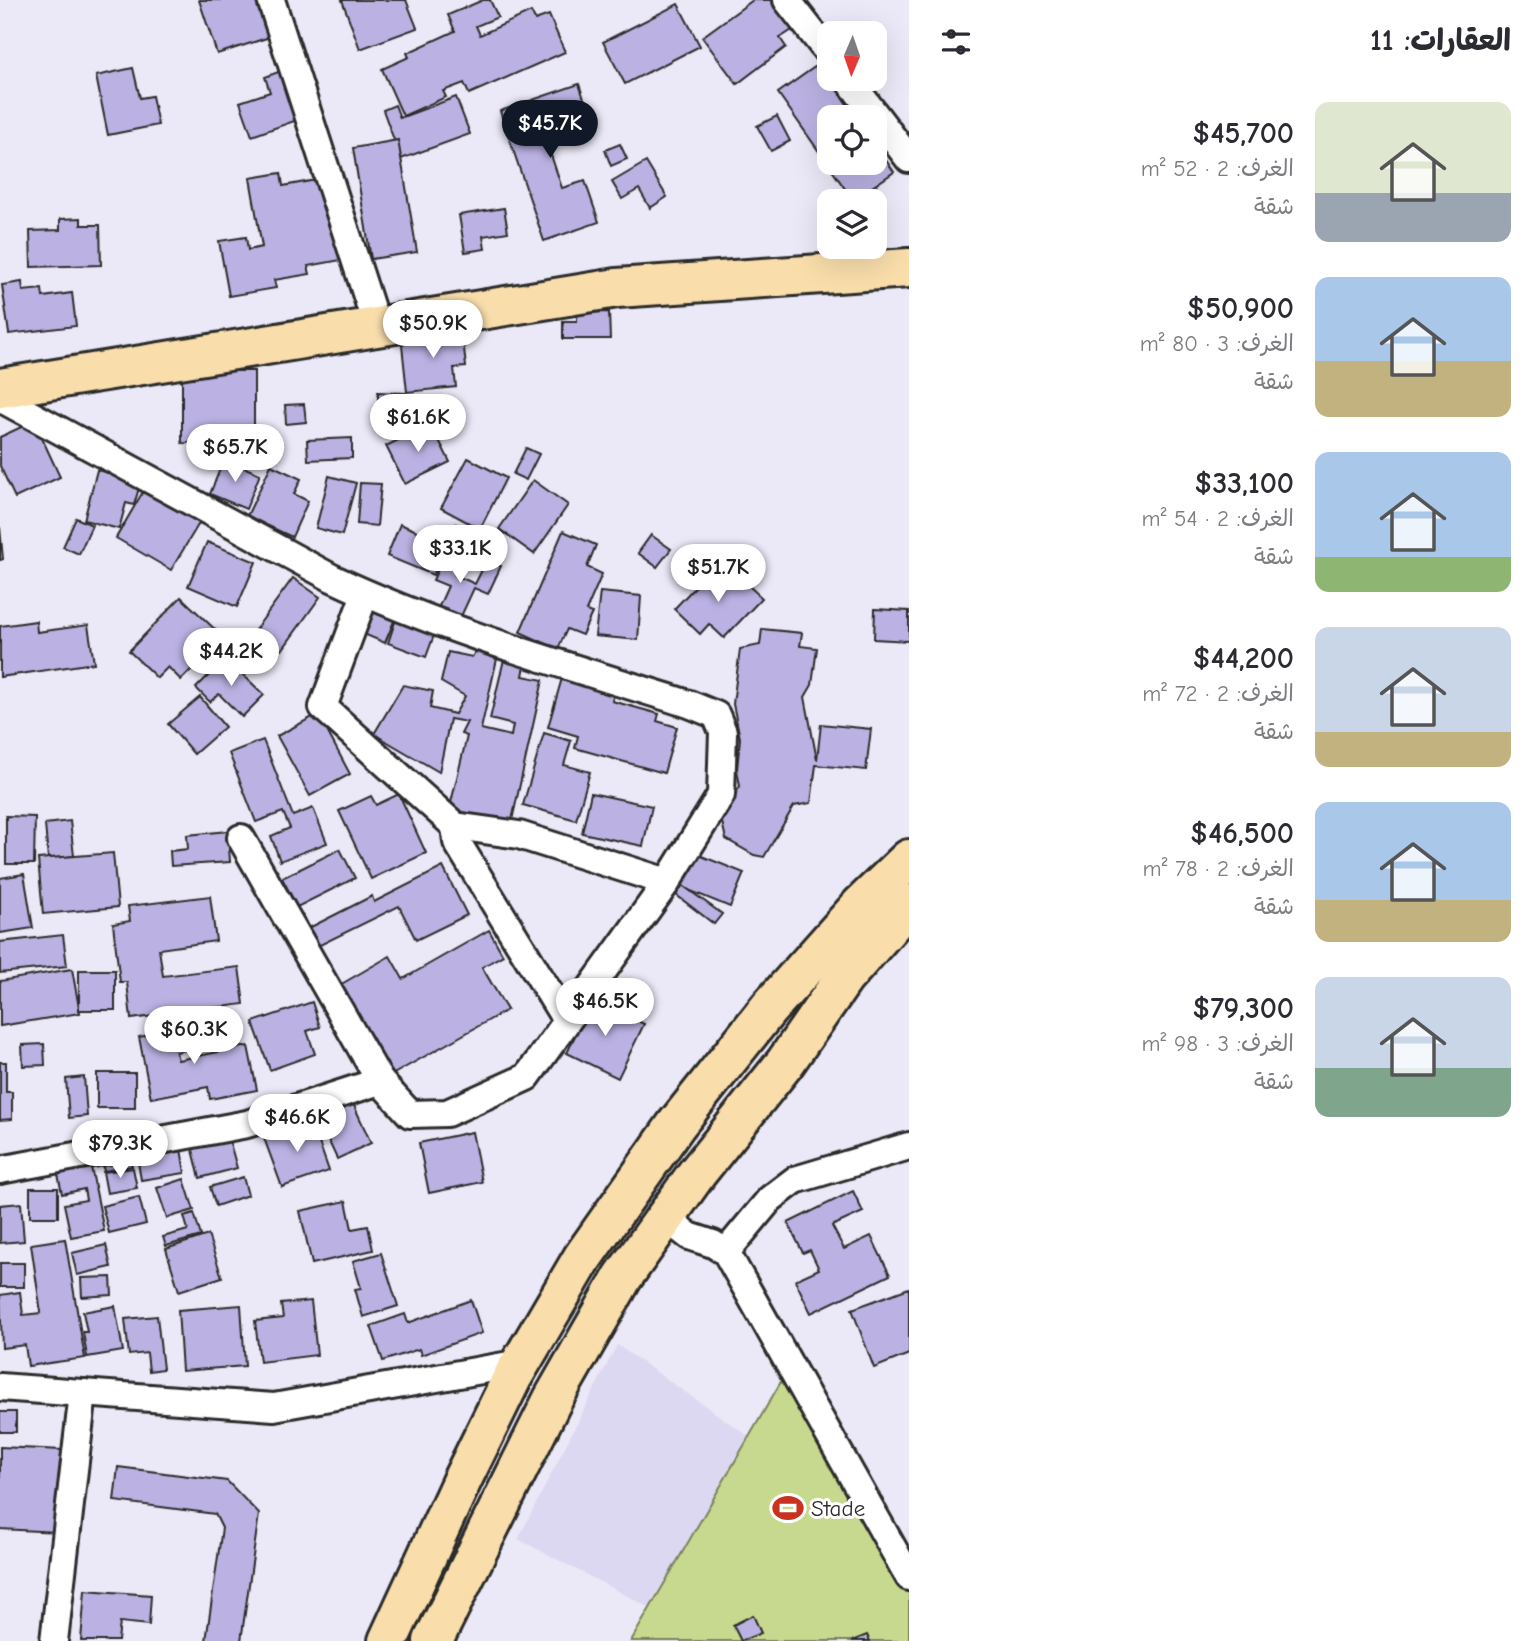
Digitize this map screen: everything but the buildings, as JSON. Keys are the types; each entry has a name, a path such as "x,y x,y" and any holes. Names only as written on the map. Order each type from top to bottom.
{"main road":[{"path":"0,388 617,288 909,268"},
{"path":"388,1641 462,1480 521,1363 583,1258 676,1125 769,1008 861,905 909,859"},
{"path":"433,1641 553,1399 623,1277 697,1173 785,1063 844,978 909,904"}],"street":[{"path":"271,0 377,327"},
{"path":"787,0 817,38"},
{"path":"857,91 909,159"},
{"path":"0,398 365,594 478,638 689,704 716,715 723,732 721,795 667,883 527,1077 447,1113 410,1114 380,1081 241,838"},
{"path":"365,594 323,707 455,826 519,835 667,883"},
{"path":"455,826 457,842 566,1020"},
{"path":"0,1170 247,1124 380,1081"},
{"path":"726,1252 770,1199 795,1180 909,1146"},
{"path":"666,1218 689,1236 713,1244 726,1252 909,1577"},
{"path":"0,1387 274,1406 521,1363"},
{"path":"54,1641 83,1393"}],"shaded area":[{"path":"617,1345 750,1437 650,1608 518,1539"}],"green space":[{"name":"Stade","path":"786,1373 909,1579 909,1641 631,1641"}],"place":[{"name":"Stade","path":"788,1508"}]}
